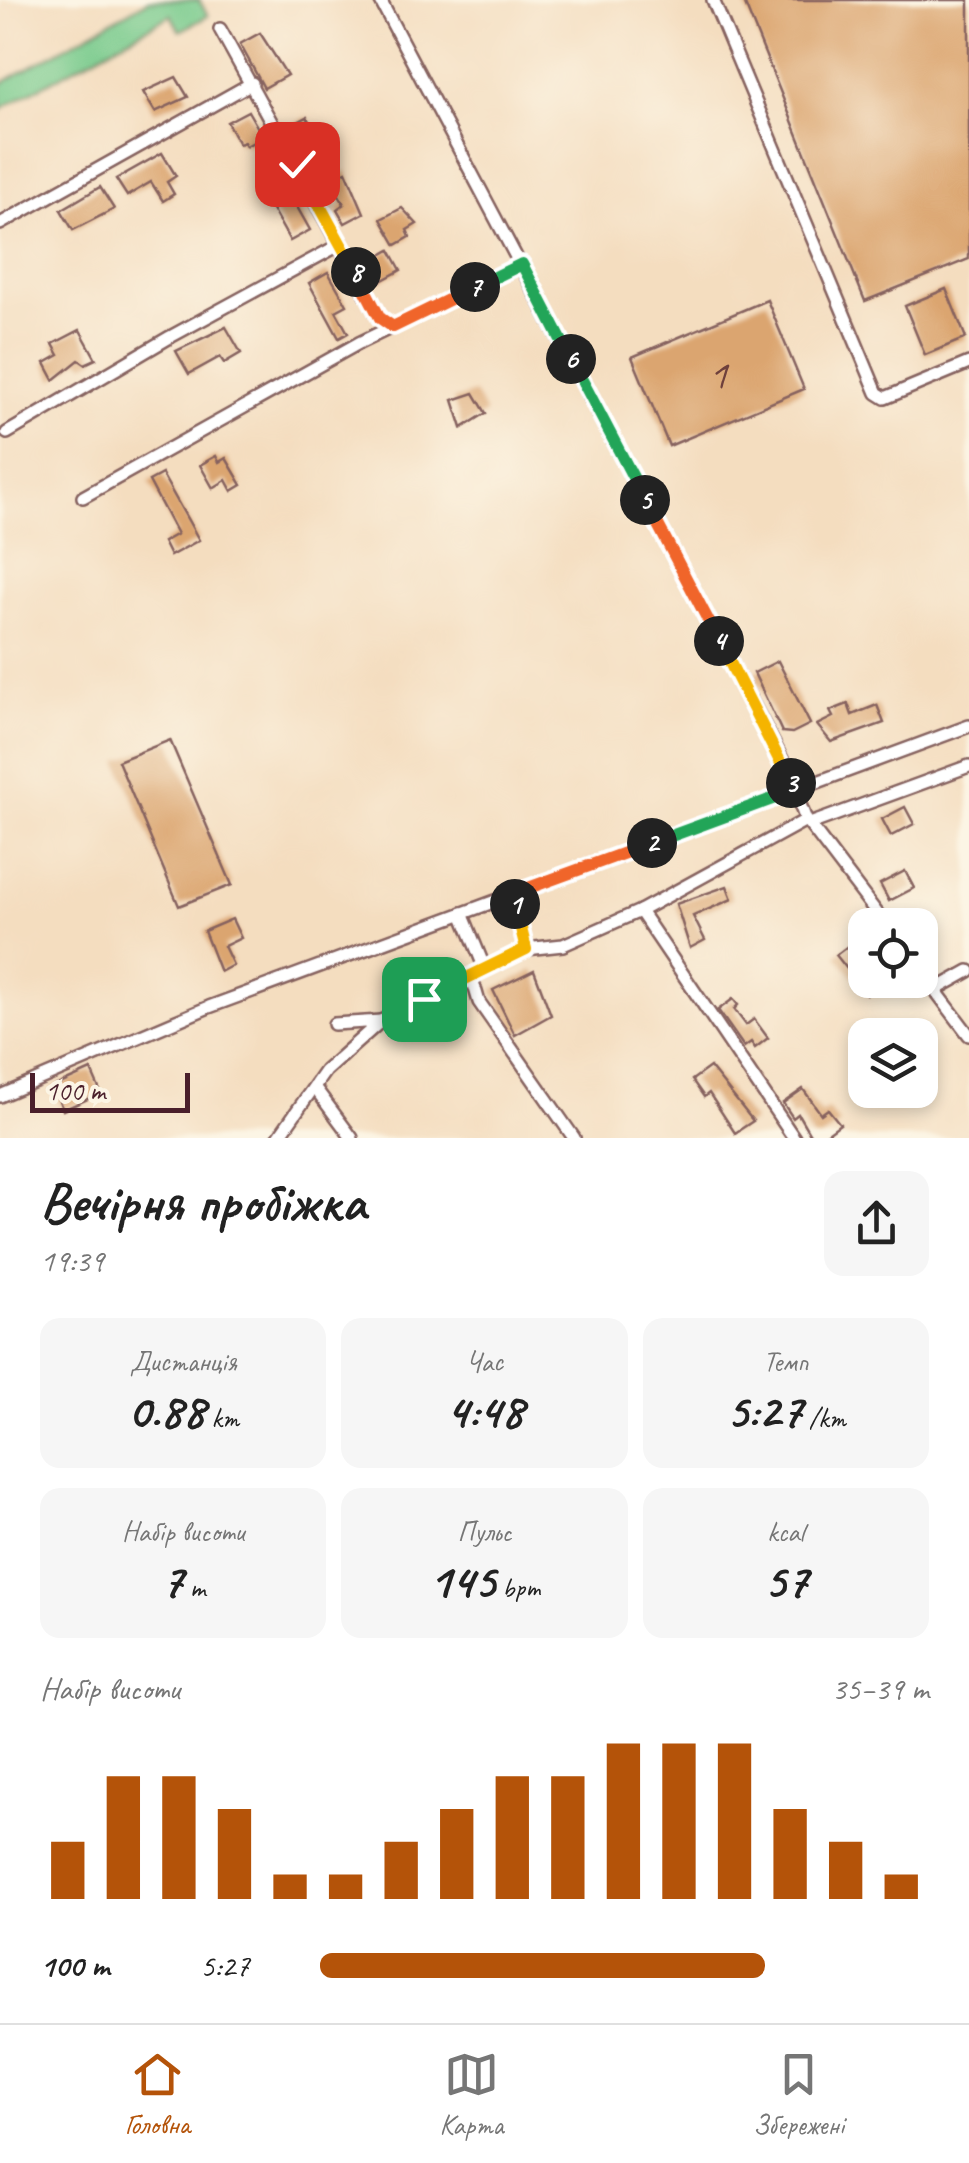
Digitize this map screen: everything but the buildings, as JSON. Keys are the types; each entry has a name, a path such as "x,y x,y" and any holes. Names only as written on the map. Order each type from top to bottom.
{"street":[{"path":"380,0 784,763 808,822 873,908"},
{"path":"713,0 878,393 885,398 969,362"},
{"path":"220,29 380,318 393,327"},
{"path":"0,224 252,83"},
{"path":"7,433 170,336 341,244"},
{"path":"83,497 393,327 522,264"},
{"path":"0,1096 209,1007 969,726"},
{"path":"278,1138 353,1042 381,1021 526,949 563,944 640,912 808,822 969,766"},
{"path":"512,894 526,949"},
{"path":"640,912 794,1138"},
{"path":"462,913 485,968"},
{"path":"938,988 969,971"},
{"path":"471,975 480,1002 574,1138"},
{"path":"938,994 969,1035"},
{"path":"334,1024 381,1021"},
{"path":"315,1088 352,1138"}],"green space":[{"path":"149,0 199,0 208,16 180,31 171,15 0,109 0,84"}],"route":[{"path":"297,164 386,325 403,323 522,264 784,763 794,791 512,894 526,949 424,999"}]}
